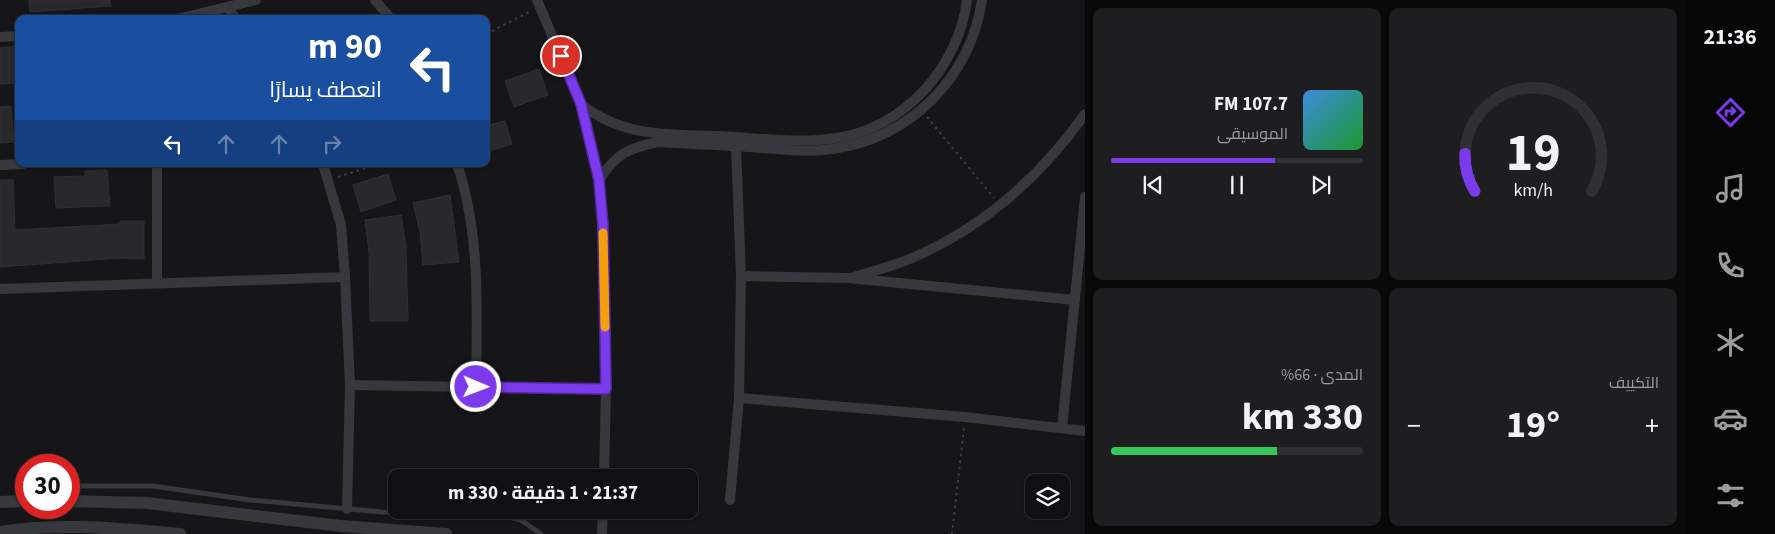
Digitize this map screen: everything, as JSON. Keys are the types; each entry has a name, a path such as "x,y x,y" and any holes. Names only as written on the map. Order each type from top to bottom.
{"street":[{"path":"196,15 256,0"},
{"path":"375,0 388,15"},
{"path":"599,180 623,152 658,138 817,140 838,138 876,125 912,102 945,65 957,42 965,18 967,0"},
{"path":"581,104 594,114 622,128 658,138 800,151 848,146 888,132 922,111 941,92 965,56 976,28 982,0"},
{"path":"539,3 581,104 599,180 603,226 606,389 604,469"},
{"path":"228,8 233,15"},
{"path":"0,37 15,36"},
{"path":"848,278 902,262 945,241 1000,206 1036,174 1067,139 1085,114"},
{"path":"730,500 739,398 741,276 736,146"},
{"path":"0,165 15,164"},
{"path":"157,167 157,282"},
{"path":"323,167 341,225 345,277 350,385 347,510"},
{"path":"458,167 473,237 477,303 476,387"},
{"path":"1062,428 1085,197"},
{"path":"741,276 848,278 1075,300"},
{"path":"0,289 157,282 345,277"},
{"path":"350,385 606,389"},
{"path":"739,398 965,417 1085,431"},
{"path":"0,502 15,501"},
{"path":"80,501 147,503 341,526 446,534"},
{"path":"602,534 603,519"},
{"path":"0,532 79,527 180,534"}],"lane":[{"path":"80,486 153,486 250,500 404,514 494,513 521,520 541,534"}],"path":[{"path":"490,32 539,3"},
{"path":"922,111 1000,206"},
{"path":"328,180 369,167"},
{"path":"952,534 965,417"}],"building":[{"path":"29,0 110,0 111,6 30,12"},
{"path":"15,46 15,83 0,84 0,48"},
{"path":"539,69 548,95 514,107 505,81"},
{"path":"11,106 14,142 0,143 0,107"},
{"path":"505,121 512,144 490,151 490,125"},
{"path":"107,170 110,206 56,208 54,177 85,176 85,171"},
{"path":"388,174 396,200 361,212 353,185"},
{"path":"0,180 13,180 15,230 120,224 120,221 144,221 144,259 120,258 0,267"},
{"path":"450,195 459,262 423,265 420,232 413,203"},
{"path":"401,215 406,247 408,321 370,321 369,252 365,220"}],"slow traffic":[{"path":"603,233 605,327"}],"route":[{"path":"476,387 606,389 603,226 599,180 581,104 561,56"}]}
